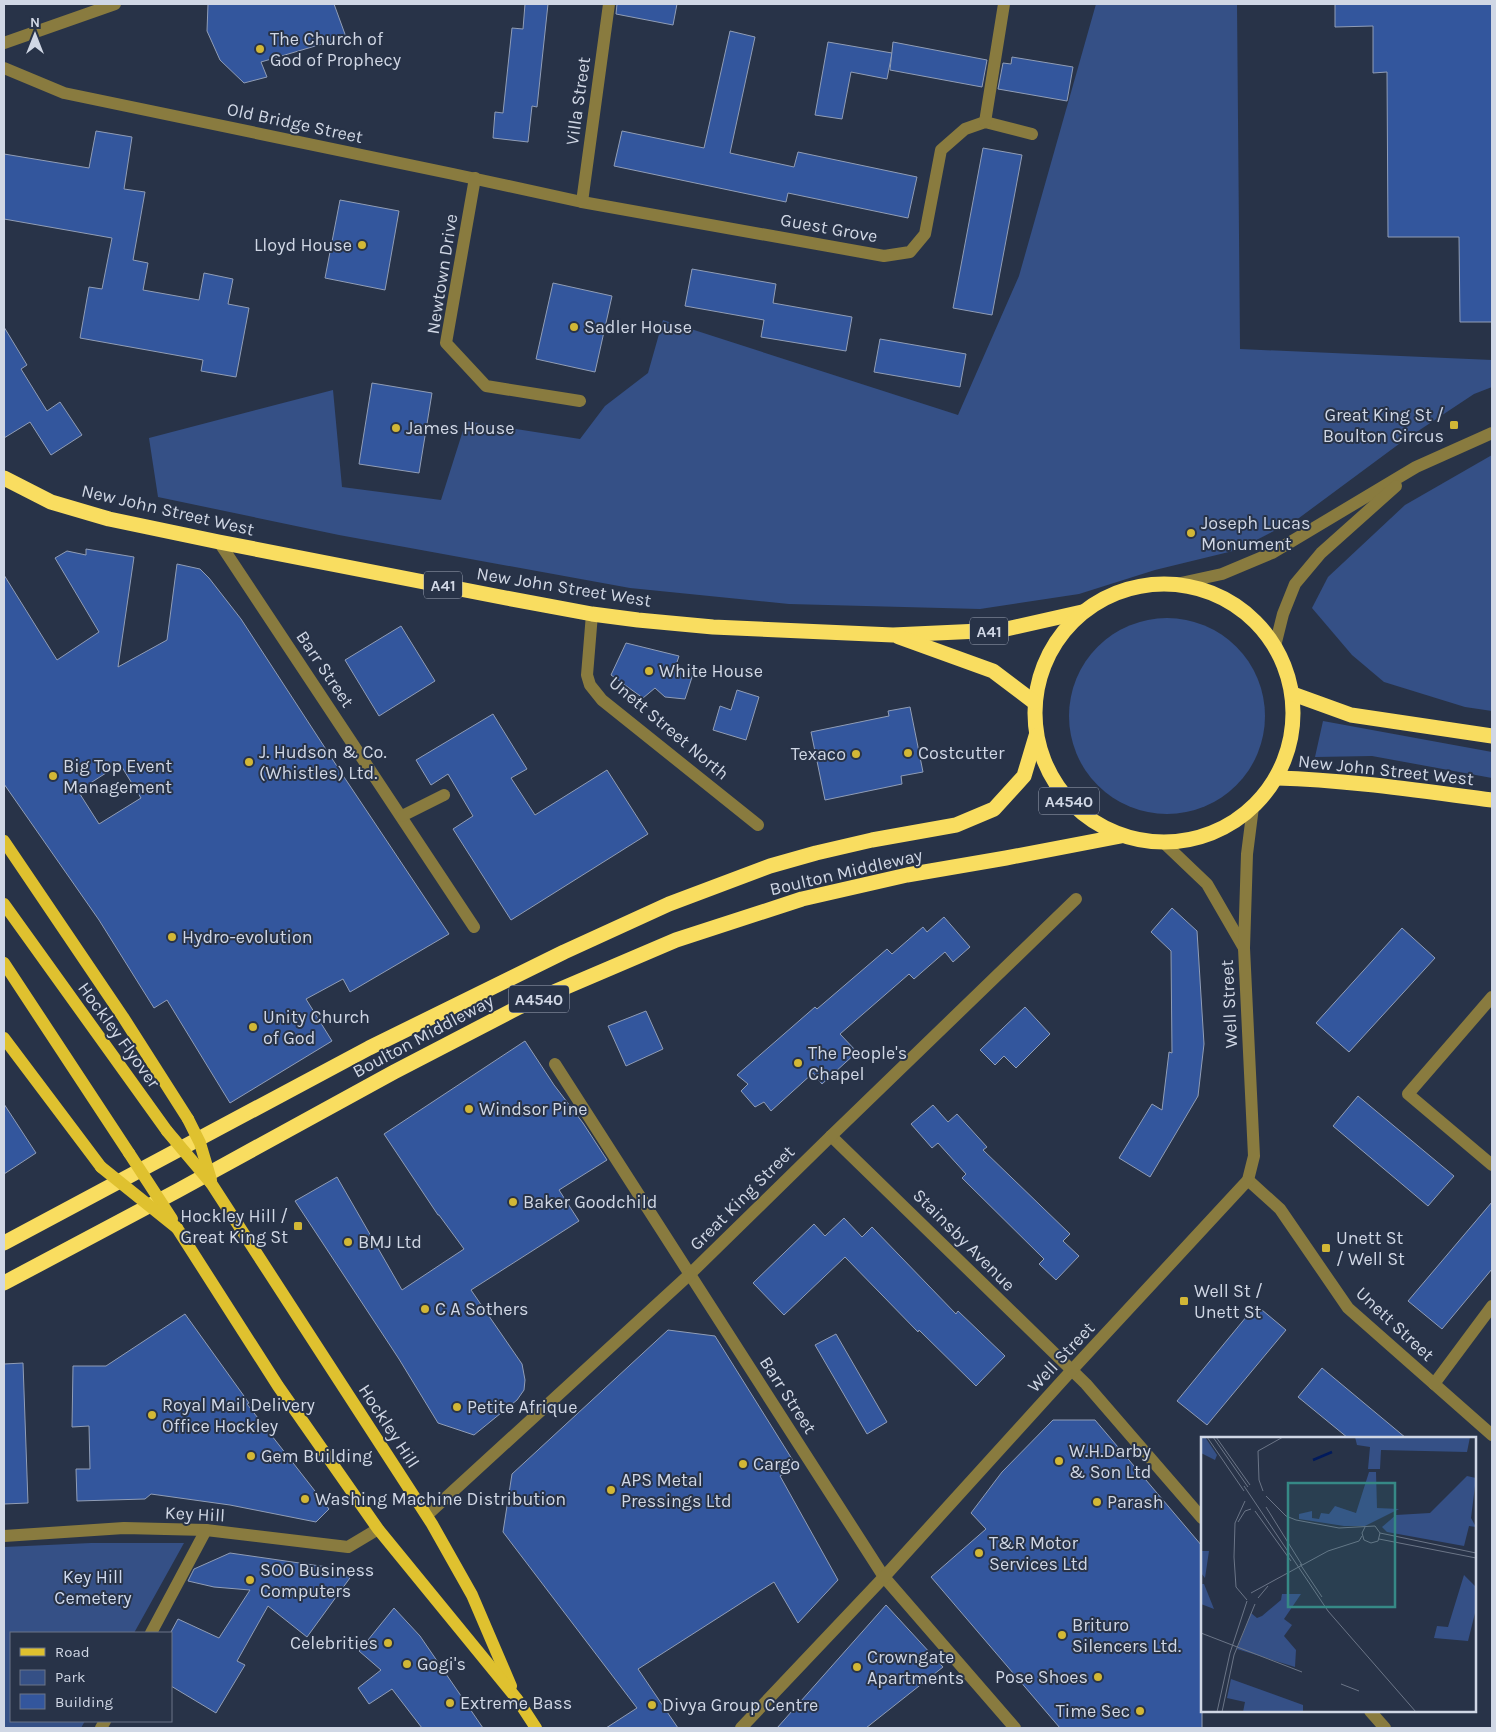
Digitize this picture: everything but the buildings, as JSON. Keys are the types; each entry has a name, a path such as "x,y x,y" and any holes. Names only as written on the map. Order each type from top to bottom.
{"highway":[{"name":"New John Street West","path":"4,478 51,502 110,519 218,542 592,614 638,620 713,626 894,635 1002,630 1082,612"},
{"name":"A4540","path":"1176,584 1215,594 1249,615 1275,646 1286,669 1293,694 1294,723 1288,751 1277,778 1253,807 1227,827 1220,830 1197,839 1164,843 1121,836 1090,820 1065,797 1046,768 1036,736 1034,702 1042,668 1058,637 1082,612 1111,594 1143,585 1176,584"},
{"name":"New John Street West","path":"894,635 993,672 1034,702"},
{"path":"1293,694 1350,715 1492,736"},
{"name":"Boulton Middleway","path":"4,1243 369,1048 564,952 669,904 770,866 872,840 956,825 994,809 1024,776 1036,736"},
{"name":"New John Street West","path":"1277,778 1367,784 1492,800"},
{"name":"Boulton Middleway","path":"4,1283 394,1072 511,1011 676,940 802,898 907,875 1121,836"}],"main road":[{"path":"4,841 123,1017 188,1119 200,1143 212,1183"},
{"name":"Hockley Flyover","path":"4,904 167,1131 212,1183"},
{"path":"4,963 177,1228"},
{"path":"4,1038 101,1167 177,1228"},
{"name":"Hockley Hill","path":"212,1183 426,1515 472,1595 517,1699"},
{"name":"Hockley Hill","path":"177,1228 278,1386 378,1529 517,1699 536,1728"}],"street":[{"path":"4,43 115,4"},
{"name":"Villa Street","path":"582,202 609,4"},
{"path":"1004,4 985,122 1032,134"},
{"name":"Old Bridge Street","path":"4,68 64,93 582,202"},
{"name":"Guest Grove","path":"582,202 884,256 910,252 925,234 941,150 965,129 985,122"},
{"name":"Newtown Drive","path":"475,178 446,343 486,386 580,401"},
{"path":"1176,584 1222,574 1272,553 1416,467 1492,433"},
{"path":"1275,646 1283,614 1295,584 1321,553 1416,467"},
{"name":"Barr Street","path":"218,542 402,816 474,927"},
{"name":"Unett Street North","path":"592,614 586,675 590,685 602,700 758,824"},
{"path":"402,816 444,795"},
{"name":"Well Street","path":"741,1728 884,1577 1248,1180 1254,1156 1244,948 1247,854 1253,807"},
{"name":"Well Street","path":"1164,843 1207,884 1244,948"},
{"name":"Great King Street","path":"426,1515 690,1274 1076,899"},
{"path":"1492,997 1408,1094 1492,1165"},
{"name":"Barr Street","path":"555,1064 884,1577 1015,1728"},
{"name":"Stainsby Avenue","path":"831,1136 1086,1384 1201,1517"},
{"name":"Unett Street","path":"1248,1180 1280,1208 1348,1308 1492,1435"},
{"path":"1434,1384 1492,1306"},
{"name":"Key Hill","path":"4,1536 124,1528 206,1530 348,1547 378,1529"},
{"path":"152,1632 206,1530"},
{"path":"1371,1712 1385,1728"}],"green space":[{"path":"1096,4 1237,4 1240,349 1492,360 1492,387 1474,394 1403,441 1299,518 1237,550 1155,570 1079,594 980,609 789,604 630,588 339,535 158,497 149,438 333,390 342,487 441,500 466,421 580,439 605,406 648,373 663,320 958,415 1019,276"},
{"path":"1492,455 1492,711 1465,707 1384,682 1352,655 1312,608 1328,577 1405,505"},
{"path":"1167,618 1195,622 1213,630 1229,640 1243,654 1261,688 1265,716 1261,744 1253,762 1243,778 1229,792 1195,810 1167,814 1139,810 1121,802 1105,792 1091,778 1073,744 1069,716 1073,688 1081,670 1091,654 1105,640 1139,622"},
{"path":"1323,721 1492,752 1492,778 1372,756 1315,757"},
{"name":"Key Hill Cemetery","path":"91,1543 184,1543 135,1632 10,1632 10,1722 84,1722 81,1728 4,1728 4,1547"}],"place":[{"name":"The Church of God of Prophecy","path":"260,49"},
{"name":"Lloyd House","path":"362,245"},
{"name":"Sadler House","path":"574,327"},
{"name":"Great King St / Boulton Circus","path":"1454,425"},
{"name":"James House","path":"396,428"},
{"name":"Joseph Lucas Monument","path":"1191,533"},
{"name":"White House","path":"649,671"},
{"name":"Costcutter","path":"908,753"},
{"name":"Texaco","path":"856,754"},
{"name":"J. Hudson & Co. (Whistles) Ltd.","path":"249,762"},
{"name":"Big Top Event Management","path":"53,776"},
{"name":"Hydro-evolution","path":"172,937"},
{"name":"Unity Church of God","path":"253,1027"},
{"name":"The People's Chapel","path":"798,1063"},
{"name":"Windsor Pine","path":"469,1109"},
{"name":"Baker Goodchild","path":"513,1202"},
{"name":"Hockley Hill / Great King St","path":"298,1226"},
{"name":"BMJ Ltd","path":"348,1242"},
{"name":"Unett St / Well St","path":"1326,1248"},
{"name":"Well St / Unett St","path":"1184,1301"},
{"name":"C A Sothers","path":"425,1309"},
{"name":"Petite Afrique","path":"457,1407"},
{"name":"Royal Mail Delivery Office Hockley","path":"152,1415"},
{"name":"Gem Building","path":"251,1456"},
{"name":"W.H.Darby & Son Ltd","path":"1059,1461"},
{"name":"Cargo","path":"743,1464"},
{"name":"APS Metal Pressings Ltd","path":"611,1490"},
{"name":"Washing Machine Distribution","path":"305,1499"},
{"name":"Parash","path":"1097,1502"},
{"name":"T&R Motor Services Ltd","path":"979,1553"},
{"name":"SOO Business Computers","path":"250,1580"},
{"name":"Brituro Silencers Ltd.","path":"1062,1635"},
{"name":"Celebrities","path":"388,1643"},
{"name":"Gogi's","path":"407,1664"},
{"name":"Crowngate Apartments","path":"857,1667"},
{"name":"Pose Shoes","path":"1098,1677"},
{"name":"Extreme Bass","path":"450,1703"},
{"name":"Divya Group Centre","path":"652,1705"},
{"name":"Time Sec","path":"1140,1711"}]}
